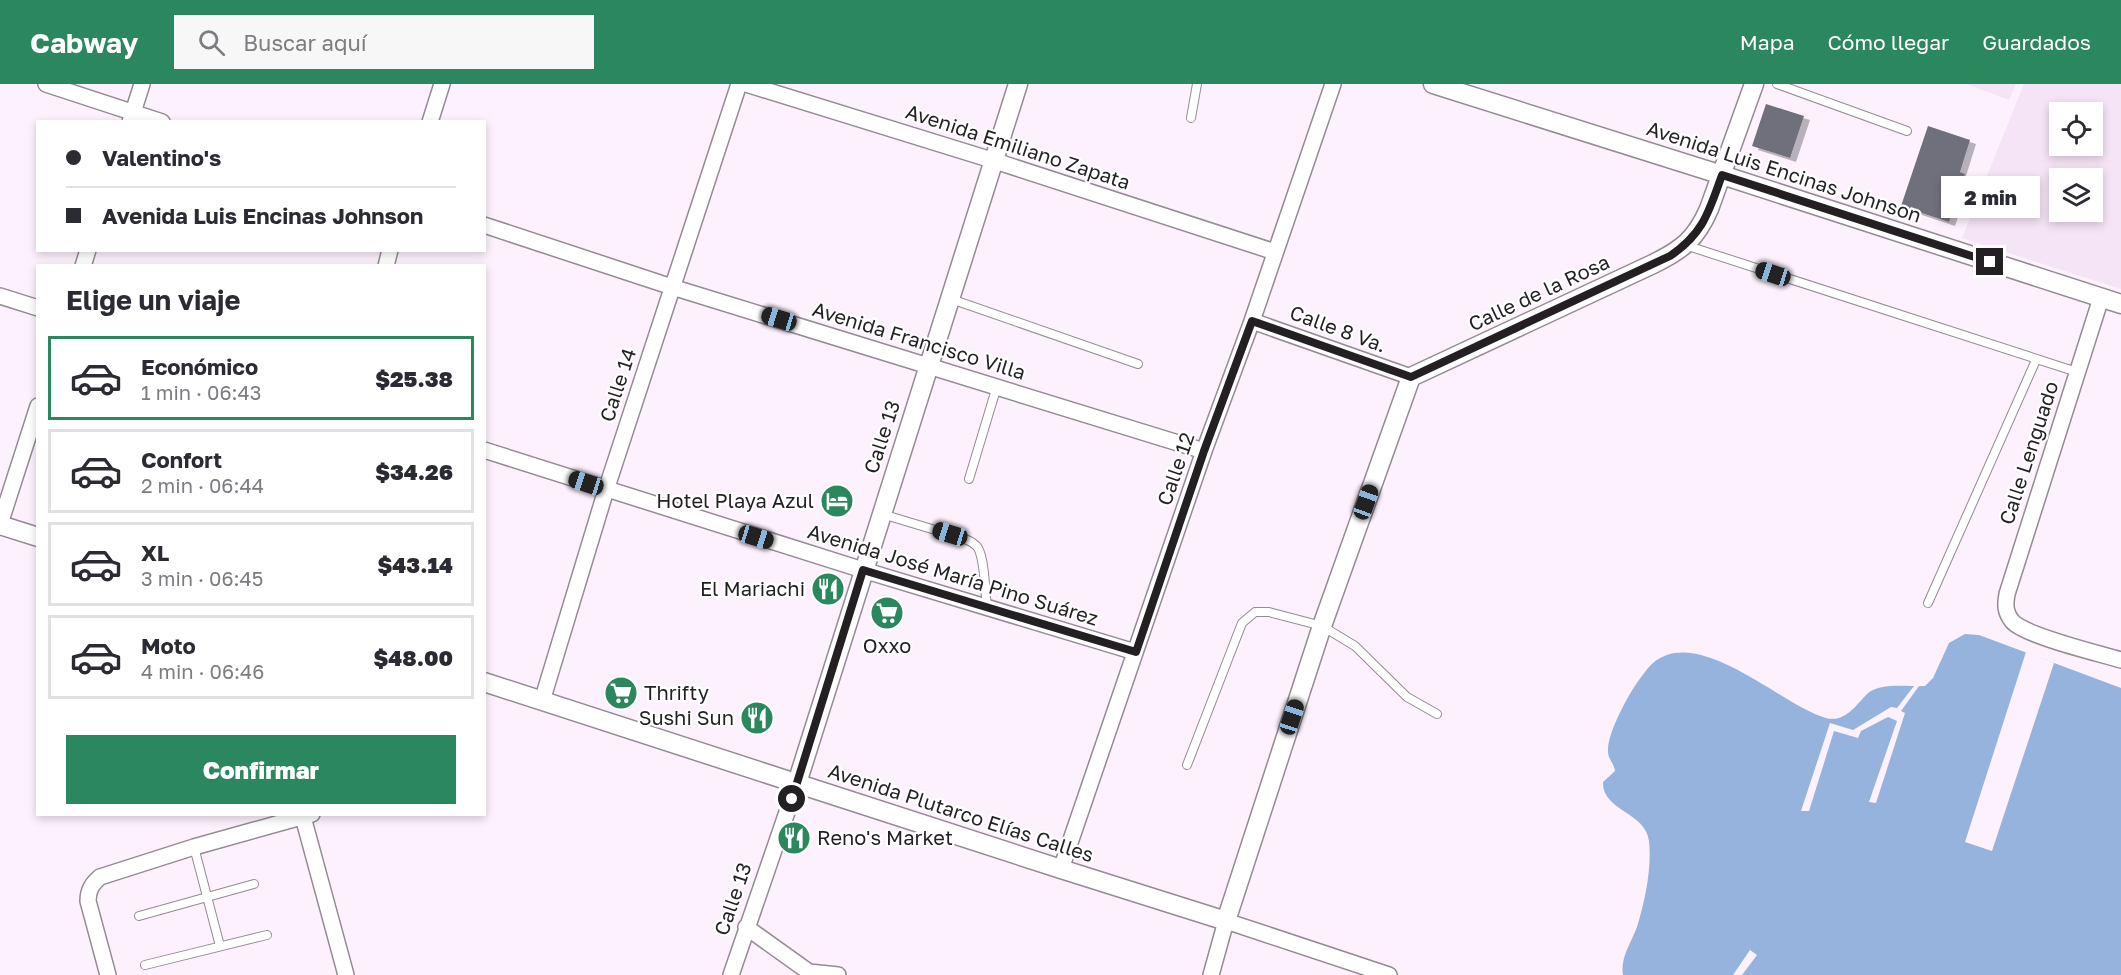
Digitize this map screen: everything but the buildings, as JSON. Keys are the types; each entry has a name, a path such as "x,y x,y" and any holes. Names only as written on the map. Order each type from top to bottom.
{"street":[{"path":"46,84 132,117 150,120"},
{"path":"132,117 142,84"},
{"path":"431,120 442,84"},
{"name":"Calle 14","path":"542,701 606,490 739,84"},
{"name":"Avenida Emiliano Zapata","path":"746,84 995,161 1275,252"},
{"name":"Calle 13","path":"731,975 797,783 1018,84"},
{"name":"Calle 12","path":"1061,869 1333,84"},
{"name":"Avenida Luis Encinas Johnson","path":"1433,84 2121,304"},
{"path":"1685,246 1701,229 1754,84"},
{"name":"Avenida Francisco Villa","path":"486,226 672,287 1204,451"},
{"name":"Calle de la Rosa","path":"1411,377 1653,264 1685,246"},
{"path":"0,296 36,307"},
{"name":"Calle Lenguado","path":"2102,298 2007,594 2006,612 2011,620 2030,632 2121,660"},
{"name":"Calle 8 Va.","path":"1252,321 1411,377"},
{"path":"1211,975 1226,921 1322,626 1411,377"},
{"path":"36,412 0,524 36,536"},
{"name":"Avenida José María Pino Suárez","path":"486,451 863,570 1136,652"},
{"name":"Avenida Plutarco Elías Calles","path":"486,683 1389,975"},
{"path":"108,975 88,893 92,884 100,877 194,847 308,816 346,975"},
{"path":"746,927 810,974 838,975"}],"lane":[{"path":"1191,118 1197,84"},
{"path":"1777,84 1907,131"},
{"path":"1685,246 2077,372"},
{"path":"950,298 1138,364"},
{"path":"1928,603 2036,360"},
{"path":"969,479 997,386"},
{"path":"881,513 973,543 981,557 987,608"},
{"path":"1187,765 1242,623 1255,612 1269,612 1322,626 1355,646 1407,696 1437,714"},
{"path":"194,847 220,946"},
{"path":"139,916 254,884"},
{"path":"145,965 267,935"}],"shaded area":[{"path":"1966,84 2016,84 2009,100"},
{"path":"2024,84 2121,84 2121,289 1962,238"}],"water":[{"path":"1965,634 1979,635 2121,688 2121,975 1623,975 1625,957 1637,927 1645,895 1650,862 1649,841 1646,831 1640,824 1609,799 1603,782 1615,771 1608,753 1609,742 1619,714 1639,680 1653,663 1672,654 1693,653 1716,660 1740,671 1808,711 1833,719 1844,716 1873,690 1895,686 1925,686 1933,678 1949,643"}],"pier":[{"path":"2026,652 2054,663 1992,851 1965,842"},
{"path":"1914,686 1919,686 1901,711 1905,713 1876,803 1869,802 1897,721 1888,717 1861,731 1858,738 1834,731 1809,811 1801,811 1830,723 1853,730 1891,707 1897,708"},
{"path":"1750,950 1757,955 1742,975 1733,975"}],"place":[{"name":"Hotel Playa Azul","path":"837,501"},
{"name":"El Mariachi","path":"828,589"},
{"name":"Oxxo","path":"887,613"},
{"name":"Thrifty","path":"621,693"},
{"name":"Sushi Sun","path":"757,718"},
{"name":"Reno's Market","path":"794,838"}],"route":[{"path":"792,799 863,570 1136,652 1204,451 1252,321 1411,377 1670,256 1685,246 1701,229 1722,175 1990,262"}]}
